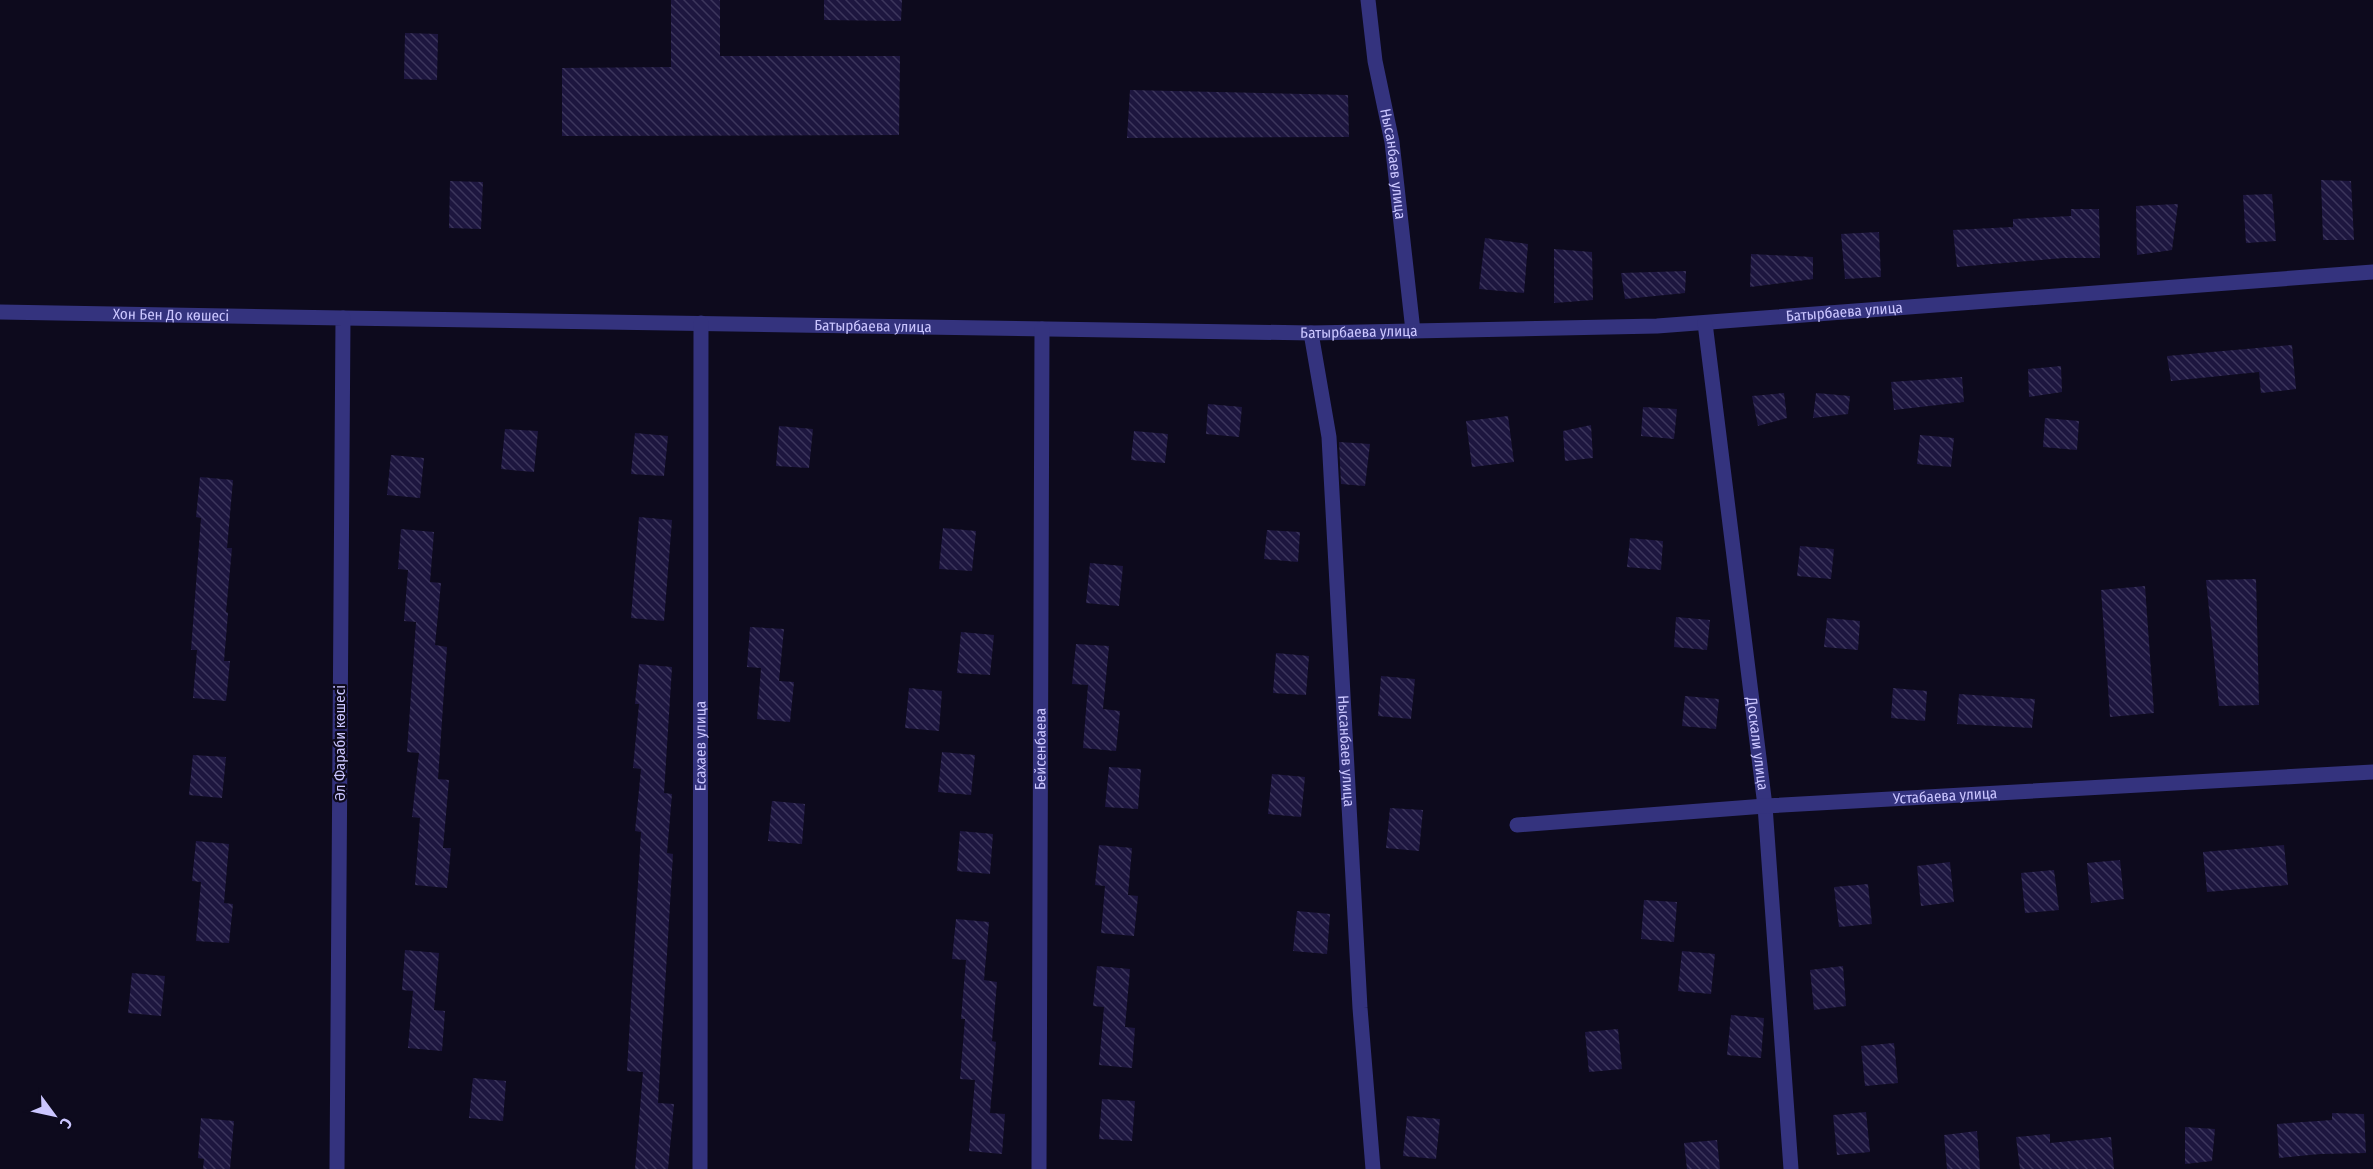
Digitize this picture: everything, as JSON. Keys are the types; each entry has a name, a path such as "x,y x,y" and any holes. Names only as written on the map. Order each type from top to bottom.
{"street":[{"name":"Нысанбаев улица","path":"1368,0 1375,61 1392,142 1413,331"},
{"name":"Батырбаева улица","path":"343,318 1311,333 1413,331 1705,323 2373,272"},
{"name":"Хон Бен До көшесі","path":"0,312 343,318"},
{"name":"Әл Фараби көшесі","path":"337,1169 343,318"},
{"name":"Есахаев улица","path":"700,1169 701,323"},
{"name":"Доскали улица","path":"1705,323 1765,806 1791,1169"},
{"name":"Бейсенбаева","path":"1038,1169 1042,328"},
{"name":"Нысанбаев улица","path":"1311,333 1329,438 1359,1008 1373,1169"},
{"name":"Устабаева улица","path":"1517,825 1765,806 2373,772"}],"building":[{"path":"671,0 720,0 720,56 900,56 899,135 562,136 562,68 671,67"},
{"path":"824,0 902,0 901,21 824,20"},
{"path":"405,33 438,34 437,80 404,79"},
{"path":"1130,90 1348,95 1349,137 1127,138"},
{"path":"2321,180 2351,181 2354,240 2323,240"},
{"path":"450,181 483,182 481,229 449,228"},
{"path":"2272,194 2276,241 2246,243 2243,195"},
{"path":"2178,204 2172,250 2137,255 2136,206"},
{"path":"2071,209 2099,209 2100,258 2063,258 1957,267 1953,230 2013,227 2013,219 2071,216"},
{"path":"1879,232 1881,277 1845,279 1841,234"},
{"path":"1485,238 1528,244 1524,293 1479,289"},
{"path":"1554,249 1592,252 1593,300 1554,303"},
{"path":"1751,254 1813,257 1813,279 1750,287"},
{"path":"1686,271 1685,293 1625,299 1621,273"},
{"path":"2292,345 2296,389 2261,393 2259,372 2171,381 2167,356"},
{"path":"2061,366 2062,392 2029,397 2028,369"},
{"path":"1962,377 1964,402 1894,410 1891,382"},
{"path":"1784,393 1787,418 1758,426 1752,396"},
{"path":"1816,393 1850,396 1848,414 1813,418"},
{"path":"1208,404 1242,407 1239,437 1206,434"},
{"path":"1643,407 1677,409 1674,439 1641,436"},
{"path":"1508,416 1514,462 1472,467 1466,421"},
{"path":"2045,418 2079,421 2077,450 2043,447"},
{"path":"1591,425 1593,458 1565,461 1563,431"},
{"path":"779,426 813,429 809,468 776,466"},
{"path":"505,429 538,431 534,472 501,469"},
{"path":"1134,431 1168,434 1165,463 1131,460"},
{"path":"635,433 668,436 664,476 631,474"},
{"path":"1920,435 1954,438 1951,467 1917,464"},
{"path":"1339,442 1370,444 1365,486 1341,484"},
{"path":"391,455 424,458 420,498 387,495"},
{"path":"200,477 233,480 227,548 232,548 224,661 230,661 226,701 193,698 197,650 191,650 201,518 196,517"},
{"path":"639,517 672,520 664,621 631,618"},
{"path":"943,528 976,531 972,571 939,569"},
{"path":"401,529 434,532 430,582 441,583 435,645 447,647 438,779 449,780 443,848 451,848 447,888 415,885 420,818 412,817 419,753 407,752 416,622 404,621 408,570 398,569"},
{"path":"1267,530 1300,532 1298,562 1264,559"},
{"path":"1630,538 1663,541 1661,570 1627,567"},
{"path":"1800,546 1834,549 1831,579 1797,576"},
{"path":"1090,563 1123,566 1119,606 1086,603"},
{"path":"2256,579 2259,705 2219,706 2206,580"},
{"path":"2145,586 2154,713 2110,717 2101,590"},
{"path":"1676,617 1710,620 1707,650 1674,647"},
{"path":"1827,618 1860,621 1858,650 1824,647"},
{"path":"750,627 784,629 779,681 794,682 790,722 757,719 761,668 747,667"},
{"path":"961,632 994,635 990,675 957,673"},
{"path":"1076,644 1109,646 1103,709 1120,711 1116,751 1083,748 1088,685 1072,684"},
{"path":"1276,653 1309,656 1306,695 1273,693"},
{"path":"639,664 672,667 664,793 672,794 667,853 673,854 658,1103 674,1104 668,1169 635,1169 643,1072 627,1071 641,832 635,831 641,769 633,768 639,704 635,704"},
{"path":"1381,676 1415,679 1411,719 1378,716"},
{"path":"909,688 942,691 939,731 905,728"},
{"path":"1893,688 1927,691 1925,721 1891,718"},
{"path":"1959,694 2035,699 2032,728 1957,724"},
{"path":"1685,696 1719,699 1716,729 1682,726"},
{"path":"942,752 975,755 971,795 938,792"},
{"path":"193,755 226,757 222,798 189,795"},
{"path":"1109,767 1141,769 1138,809 1105,807"},
{"path":"1272,774 1305,777 1301,817 1268,814"},
{"path":"772,801 805,804 802,844 768,841"},
{"path":"1390,808 1423,810 1419,851 1386,848"},
{"path":"960,831 993,834 990,874 957,871"},
{"path":"196,841 229,844 224,903 233,904 229,943 196,941 201,882 192,881"},
{"path":"1099,845 1132,848 1128,895 1138,896 1134,936 1101,933 1105,886 1095,885"},
{"path":"2284,845 2288,885 2207,892 2203,852"},
{"path":"2120,860 2124,899 2091,903 2087,863"},
{"path":"1950,862 1954,902 1921,906 1917,866"},
{"path":"2054,870 2059,910 2025,913 2021,873"},
{"path":"1868,884 1872,924 1839,927 1834,887"},
{"path":"1644,900 1677,902 1674,942 1641,939"},
{"path":"1297,911 1330,914 1327,954 1293,951"},
{"path":"956,919 989,922 984,980 997,982 992,1041 996,1042 990,1113 1005,1114 1002,1154 969,1151 975,1080 960,1079 965,1019 961,1019 966,960 952,959"},
{"path":"405,950 439,953 434,1010 445,1011 442,1051 408,1048 413,991 402,990"},
{"path":"1682,951 1715,954 1711,994 1678,991"},
{"path":"1097,966 1130,969 1125,1027 1135,1028 1132,1068 1099,1065 1104,1007 1093,1006"},
{"path":"1843,966 1846,1006 1814,1010 1810,970"},
{"path":"132,973 165,976 161,1016 128,1013"},
{"path":"1731,1015 1764,1018 1761,1058 1727,1055"},
{"path":"1618,1029 1622,1069 1589,1072 1585,1032"},
{"path":"1894,1043 1898,1083 1865,1086 1861,1046"},
{"path":"473,1078 506,1081 503,1121 469,1118"},
{"path":"1102,1099 1135,1101 1132,1141 1099,1139"},
{"path":"1866,1112 1870,1152 1837,1155 1833,1115"},
{"path":"2332,1113 2364,1114 2366,1153 2279,1158 2277,1124 2332,1120"},
{"path":"1407,1116 1440,1119 1436,1159 1403,1156"},
{"path":"201,1118 234,1121 230,1169 203,1169 204,1159 198,1158"},
{"path":"2185,1127 2215,1129 2212,1161 2185,1164"},
{"path":"1977,1131 1980,1169 1947,1169 1944,1135"},
{"path":"2050,1134 2050,1143 2111,1137 2114,1169 2020,1169 2016,1137"},
{"path":"1717,1140 1720,1169 1687,1169 1684,1143"}]}
